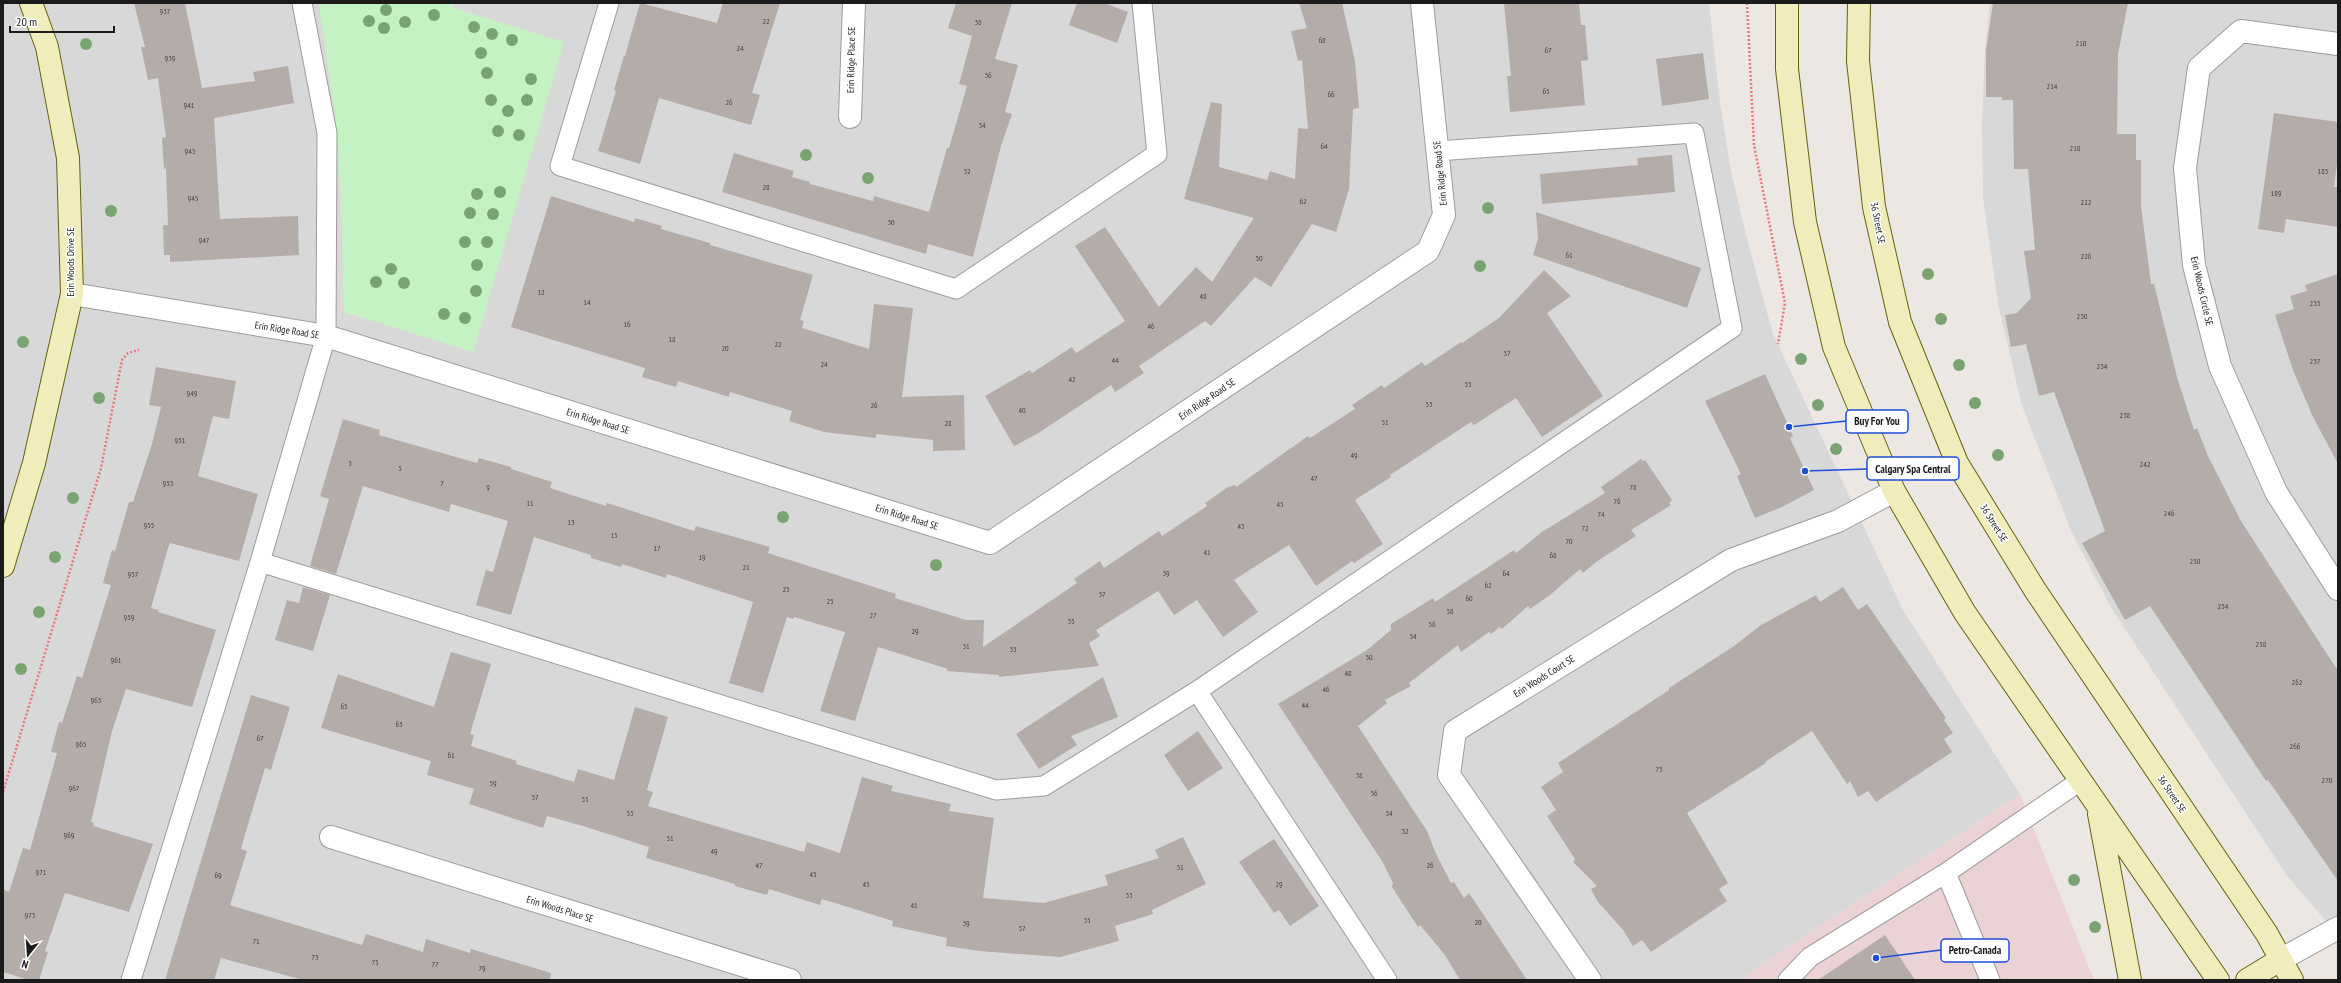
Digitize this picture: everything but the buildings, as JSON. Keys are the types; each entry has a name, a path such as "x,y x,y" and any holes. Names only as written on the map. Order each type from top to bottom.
{"main road":[{"name":"Erin Woods Drive SE","path":"3,566 34,463 72,294 68,158 47,47 31,3"},
{"path":"1787,3 1787,69 1805,222 1834,347 1894,491 1965,613 2218,980"},
{"name":"36 Street SE","path":"1859,3 1858,61 1876,215 1900,322 1957,463 2035,590 2267,934 2292,980"},
{"path":"2098,807 2130,980"},
{"path":"2248,980 2280,960"}],"street":[{"name":"Erin Ridge Place SE","path":"850,117 854,3"},
{"name":"Erin Ridge Road SE","path":"72,294 326,336 990,543 1428,251 1444,215 1422,3"},
{"name":"Erin Woods Circle SE","path":"2338,44 2240,31 2199,68 2185,168 2194,265 2220,366 2276,492 2338,589"},
{"name":"Erin Woods Court SE","path":"1590,980 1449,775 1455,731 1731,560 1838,520 1894,491"},
{"name":"Erin Woods Place SE","path":"331,837 790,980"},
{"path":"2280,960 2338,928"}],"lane":[{"path":"131,980 260,562 326,336 327,133 302,3"},
{"path":"609,3 560,166 956,289 1156,154 1142,3"},
{"path":"260,562 996,790 1044,786 1197,691 1732,328 1694,133 1437,151"},
{"path":"1197,691 1387,980"},
{"path":"1788,980 1810,957 1946,872 2080,781"},
{"path":"1946,872 1990,980"}],"path":[{"path":"1747,3 1754,145 1785,304 1778,344"},
{"path":"3,792 101,468 122,360 128,354 139,350"}],"shaded area":[{"path":"3,3 1709,3 1720,103 1731,171 1747,239 1773,334 1903,610 2020,794 1746,975 1747,980 3,980"},
{"path":"1990,3 2338,3 2338,935 2287,876 2110,606 2072,533 2022,406 1998,303 1983,198 1982,124 1985,48"},
{"path":"2020,794 2094,980 1747,980 1746,975"}],"green space":[{"path":"319,3 454,3 453,8 564,42 473,352 344,312 341,203 336,122"}],"place":[{"name":"Buy For You","path":"1789,427"},
{"name":"Calgary Spa Central","path":"1805,471"},
{"name":"Petro-Canada","path":"1876,958"}]}
